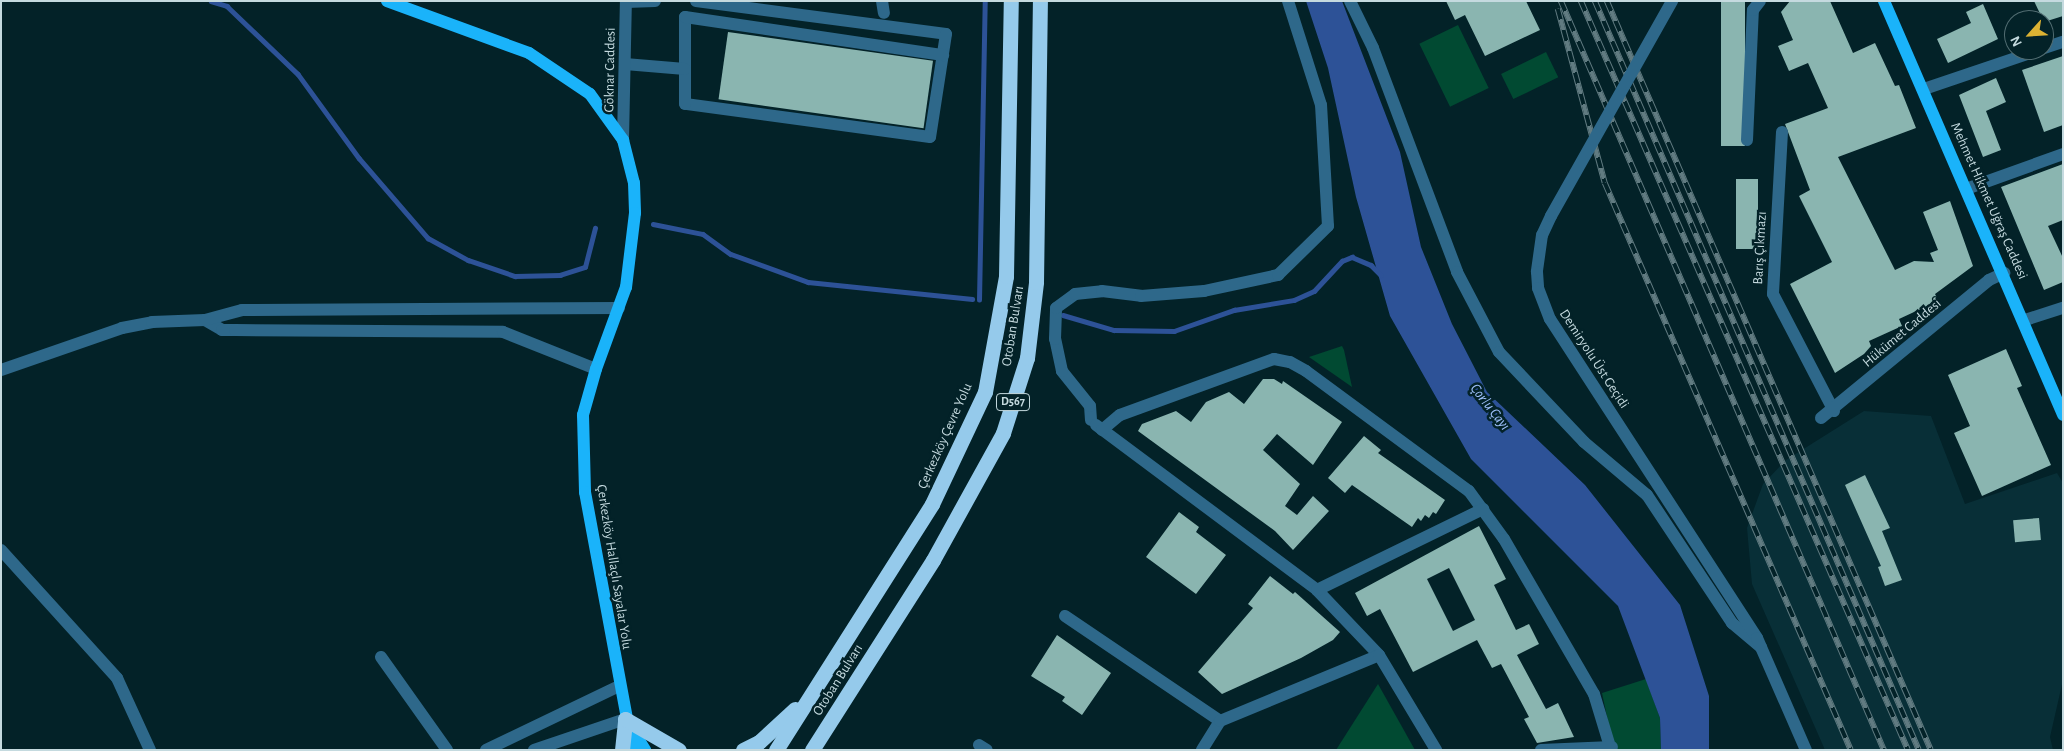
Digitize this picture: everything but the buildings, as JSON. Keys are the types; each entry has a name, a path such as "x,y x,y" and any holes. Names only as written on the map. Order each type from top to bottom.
{"highway":[{"name":"Çerkezköy Çevre Yolu","path":"776,750 807,698 932,504 985,392 1006,276 1011,1"},
{"name":"Otoban Bulvarı","path":"812,750 838,712 933,560 1003,434 1027,358 1036,282 1040,1"},
{"path":"744,750 759,742 807,698"},
{"path":"821,750 838,712"},
{"path":"622,750 625,719 678,750"}],"main road":[{"name":"Çerkezköy Hallaçlı Sayalar Yolu","path":"387,1 529,53 590,94 623,140 634,183 635,213 626,287 596,369 583,415 585,492 625,719 633,750"},
{"name":"Mehmet Hikmet Uğraş Caddesi","path":"1884,1 2004,273 2063,415"},
{"path":"625,719 645,750"}],"street":[{"path":"626,2 655,1"},
{"path":"696,1 946,34 943,54 930,136 685,104 686,16 943,54"},
{"path":"1288,1 1321,105 1328,226 1278,275 1204,292 1140,296 1102,291 1075,294 1056,308 1055,339 1062,371 1090,406 1088,418 1316,590 1379,655 1436,750"},
{"path":"1350,1 1373,48 1458,272 1499,352 1584,442 1647,495 1732,623 1759,643 1806,750"},
{"name":"Demiryolu Üst Geçidi","path":"1672,1 1551,216 1542,235 1537,272 1541,297 1550,319 1759,643"},
{"path":"1747,140 1754,10 1760,1"},
{"name":"Göknar Caddesi","path":"623,140 626,2"},
{"path":"1924,89 2010,60"},
{"path":"625,64 685,69"},
{"name":"Barış Çıkmazı","path":"1782,132 1773,294 1834,410"},
{"path":"1966,188 2063,154"},
{"name":"Hükümet Caddesi","path":"1821,418 1834,410 1990,280 2004,273"},
{"path":"1,370 122,328 152,322 205,320 242,310 618,308"},
{"path":"2024,320 2063,308"},
{"path":"205,320 222,330 503,332 596,369"},
{"path":"1102,430 1120,415 1274,359 1290,362 1469,491 1504,539 1594,694 1611,748 1540,750"},
{"path":"1316,590 1483,509"},
{"path":"1,550 117,678 150,750"},
{"path":"1065,616 1220,722"},
{"path":"1202,750 1220,722 1379,655"},
{"path":"381,657 447,750"},
{"path":"486,750 619,686"},
{"path":"534,750 625,719"}],"shaded area":[{"path":"1864,411 1931,416 1965,504 2057,473 2063,483 2063,680 2050,737 2053,750 1825,750 1752,584 1747,528 1763,484 1786,460"}],"green space":[{"path":"1458,25 1489,88 1450,107 1419,44"},
{"path":"1546,52 1558,77 1513,99 1501,74"},
{"path":"1342,346 1344,350 1352,387 1309,357"},
{"path":"1646,679 1660,718 1661,750 1614,750 1602,693"},
{"path":"1378,684 1415,750 1336,750"}],"water":[{"name":"Çorlu Çayı","path":"1306,1 1342,1 1400,152 1421,247 1452,324 1487,392 1585,485 1680,605 1709,696 1709,750 1661,750 1660,718 1618,606 1471,459 1390,316 1356,197 1328,68"}],"waterway":[{"path":"211,1 227,6 298,74 359,158 428,238 468,260 515,276 560,275 585,267 595,228"},
{"path":"979,300 985,1"},
{"path":"653,224 703,234 731,254 808,282 972,299"},
{"path":"1063,315 1114,330 1174,331 1234,310 1294,300 1314,291 1342,261 1352,257 1371,265 1381,275"}],"railway":[{"path":"1561,1 1884,750"},
{"path":"1581,1 1908,750"},
{"path":"1595,1 1919,750"},
{"path":"1607,1 1931,750"},
{"path":"1558,9 1605,183 1851,750"}]}
